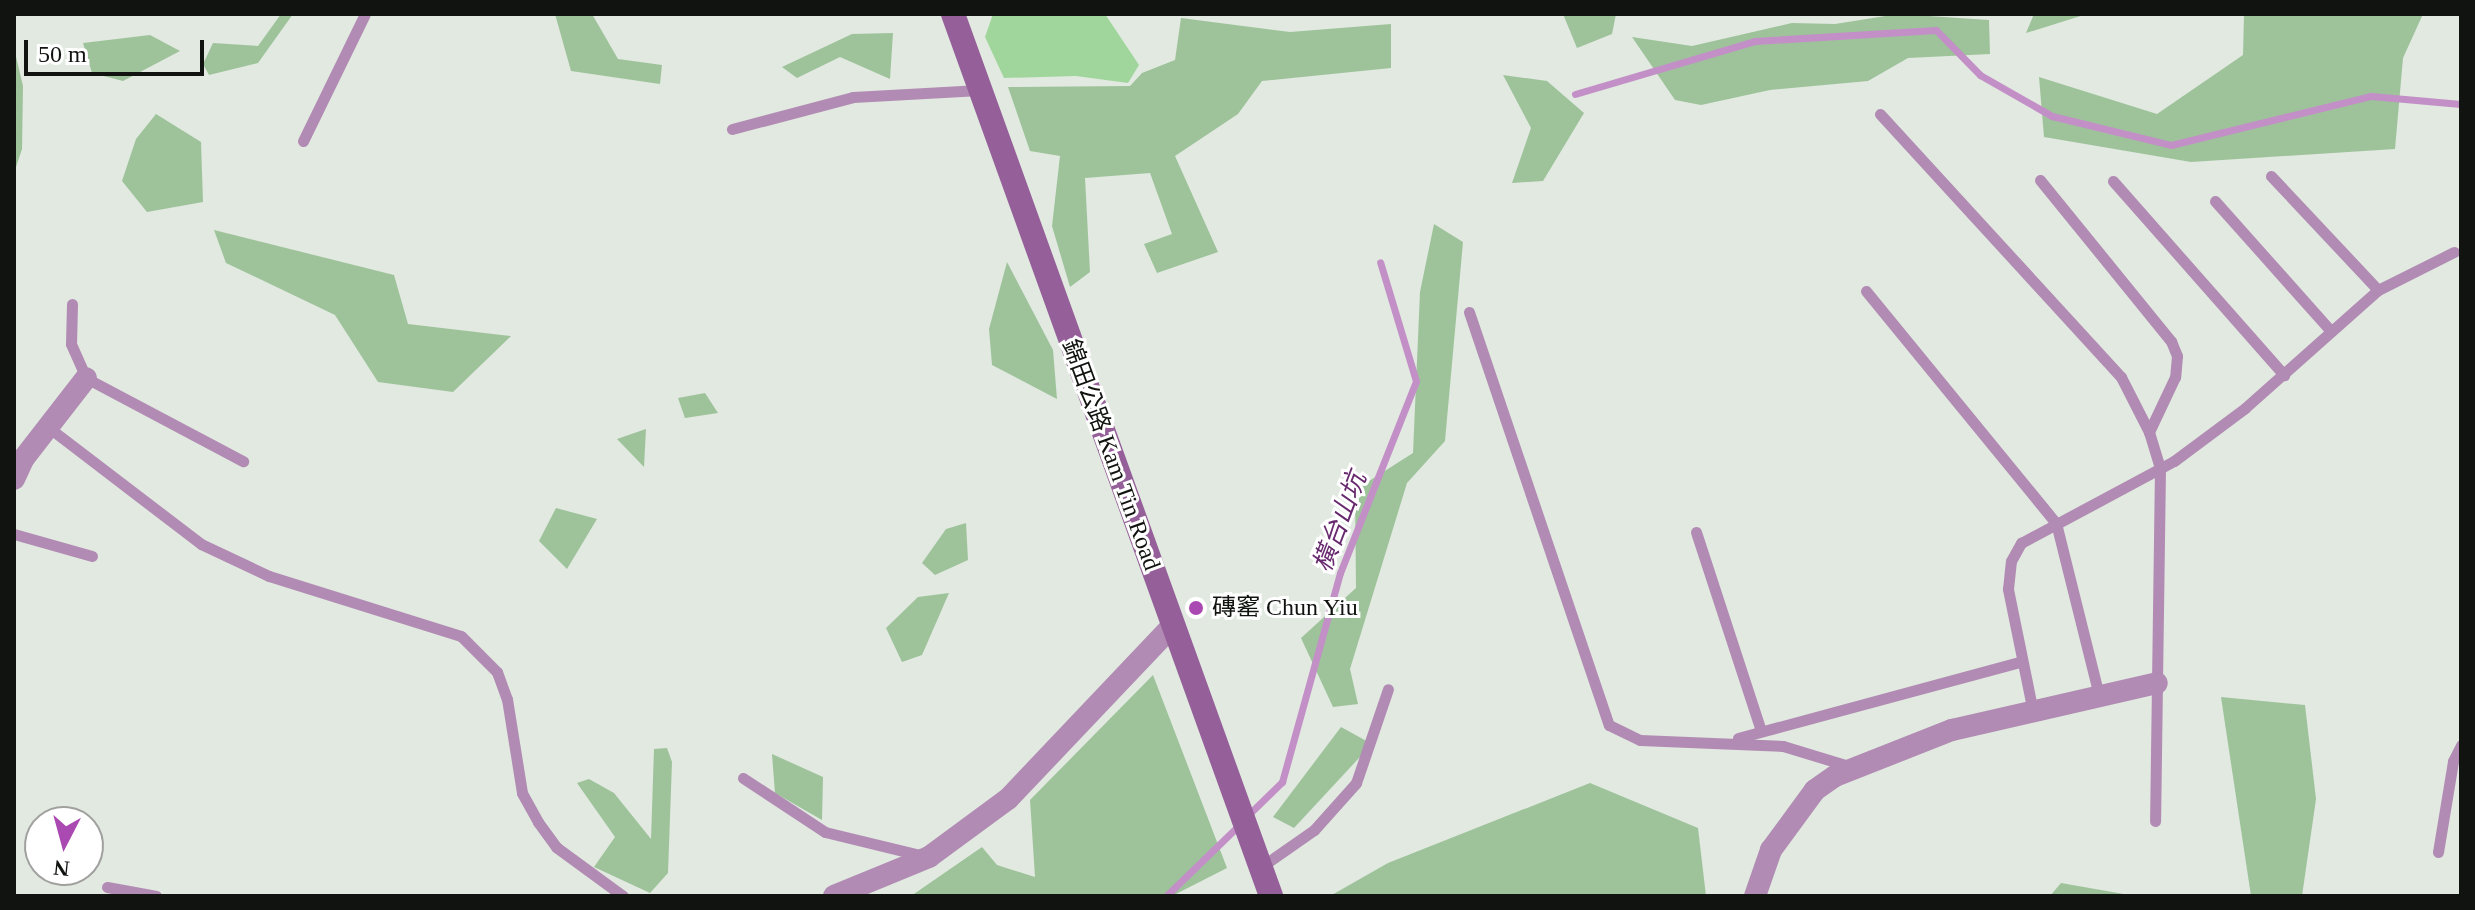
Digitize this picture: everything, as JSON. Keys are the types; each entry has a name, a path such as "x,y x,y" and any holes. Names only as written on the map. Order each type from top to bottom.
{"main road":[{"name":"錦田公路 Kam Tin Road","path":"953,14 1271,896"}],"street":[{"path":"14,479 48,427 86,378"},
{"path":"834,896 929,857 1018,790 1172,626"},
{"path":"1755,896 1771,850 1797,813 1815,790 1853,767 1952,730 2157,683"}],"lane":[{"path":"303,141 365,14"},
{"path":"732,129 853,97 981,90"},
{"path":"1880,114 2121,377 2149,432 2160,468 2155,821"},
{"path":"2271,176 2378,290"},
{"path":"2040,180 2171,341 2175,377 2149,432"},
{"path":"2113,181 2284,375"},
{"path":"2215,201 2330,330"},
{"path":"2033,712 2020,662 2008,589 2011,561 2021,543 2160,468 2284,375 2330,330 2378,290 2454,252"},
{"path":"1866,291 2056,523 2099,696"},
{"path":"72,304 71,344 86,378 243,461"},
{"path":"1469,312 1609,725 1640,740 1732,740 1783,746 1853,767"},
{"path":"48,427 201,544 269,576 461,636 497,672 507,699 522,793 538,822 556,847 623,896"},
{"path":"1696,532 1761,731"},
{"path":"14,534 92,556"},
{"path":"1732,740 2020,662"},
{"path":"1261,867 1314,830 1356,783 1388,689"},
{"path":"2438,852 2453,761 2461,745"},
{"path":"743,778 825,832 929,857"},
{"path":"107,887 156,896"}],"green space":[{"path":"281,14 293,14 258,63 209,75 203,64 213,43 258,46"},
{"path":"555,14 592,14 618,59 662,65 660,84 571,71"},
{"path":"1563,14 1616,14 1612,34 1577,48"},
{"path":"1898,14 1989,20 1990,54 1908,58 1868,81 1770,90 1701,105 1675,100 1632,37 1692,46 1792,23 1835,24"},
{"path":"2034,14 2087,14 2026,33"},
{"path":"2244,14 2423,14 2403,58 2395,149 2191,162 2044,137 2039,77 2157,114 2243,55"},
{"path":"1181,18 1290,32 1391,24 1391,68 1262,81 1238,114 1175,156 1218,252 1157,273 1144,244 1172,234 1150,173 1085,178 1090,272 1070,287 1052,226 1060,156 1030,151 1008,87 1130,86 1142,73 1175,60"},
{"path":"893,33 890,79 840,57 797,78 782,67 852,34"},
{"path":"150,35 180,51 123,81 92,73 83,43"},
{"path":"14,48 23,86 22,149 14,173"},
{"path":"1503,75 1547,81 1584,113 1543,181 1512,183 1531,128"},
{"path":"156,114 201,142 203,202 147,212 122,181 136,139"},
{"path":"1434,224 1463,242 1445,441 1407,483 1350,669 1358,704 1333,707 1301,638 1356,588 1355,490 1413,453 1420,292"},
{"path":"214,230 394,275 408,324 511,336 453,392 378,382 335,315 226,263"},
{"path":"1007,262 1053,350 1057,399 992,365 989,329"},
{"path":"705,393 718,413 685,418 678,398"},
{"path":"646,429 644,467 617,439"},
{"path":"556,508 597,519 567,569 539,541"},
{"path":"966,523 968,560 935,575 922,563 946,529"},
{"path":"949,593 922,655 902,662 886,628 918,597"},
{"path":"1153,675 1227,868 1172,896 911,896 982,847 997,865 1035,877 1030,800"},
{"path":"2221,697 2305,705 2316,799 2302,896 2251,896"},
{"path":"1341,727 1372,744 1294,828 1273,817"},
{"path":"667,748 672,762 668,873 650,893 594,867 615,837 577,783 589,779 614,793 651,839 654,749"},
{"path":"772,754 823,777 822,820 775,793"},
{"path":"1590,783 1698,828 1706,896 1330,896 1388,863"},
{"path":"2061,883 2135,896 2050,896"}],"building":[{"path":"993,14 1105,14 1139,65 1128,83 1076,76 1004,78 985,37"}],"waterway":[{"path":"1575,94 1755,41 1936,30 1980,75 2052,116 2171,145 2371,96 2461,104"},
{"name":"橫台山坑","path":"1247,816 1282,782 1340,573 1416,381 1380,262"},
{"name":"橫台山坑","path":"1166,896 1239,825"}],"place":[{"name":"磚窰 Chun Yiu","path":"1196,608"}]}
